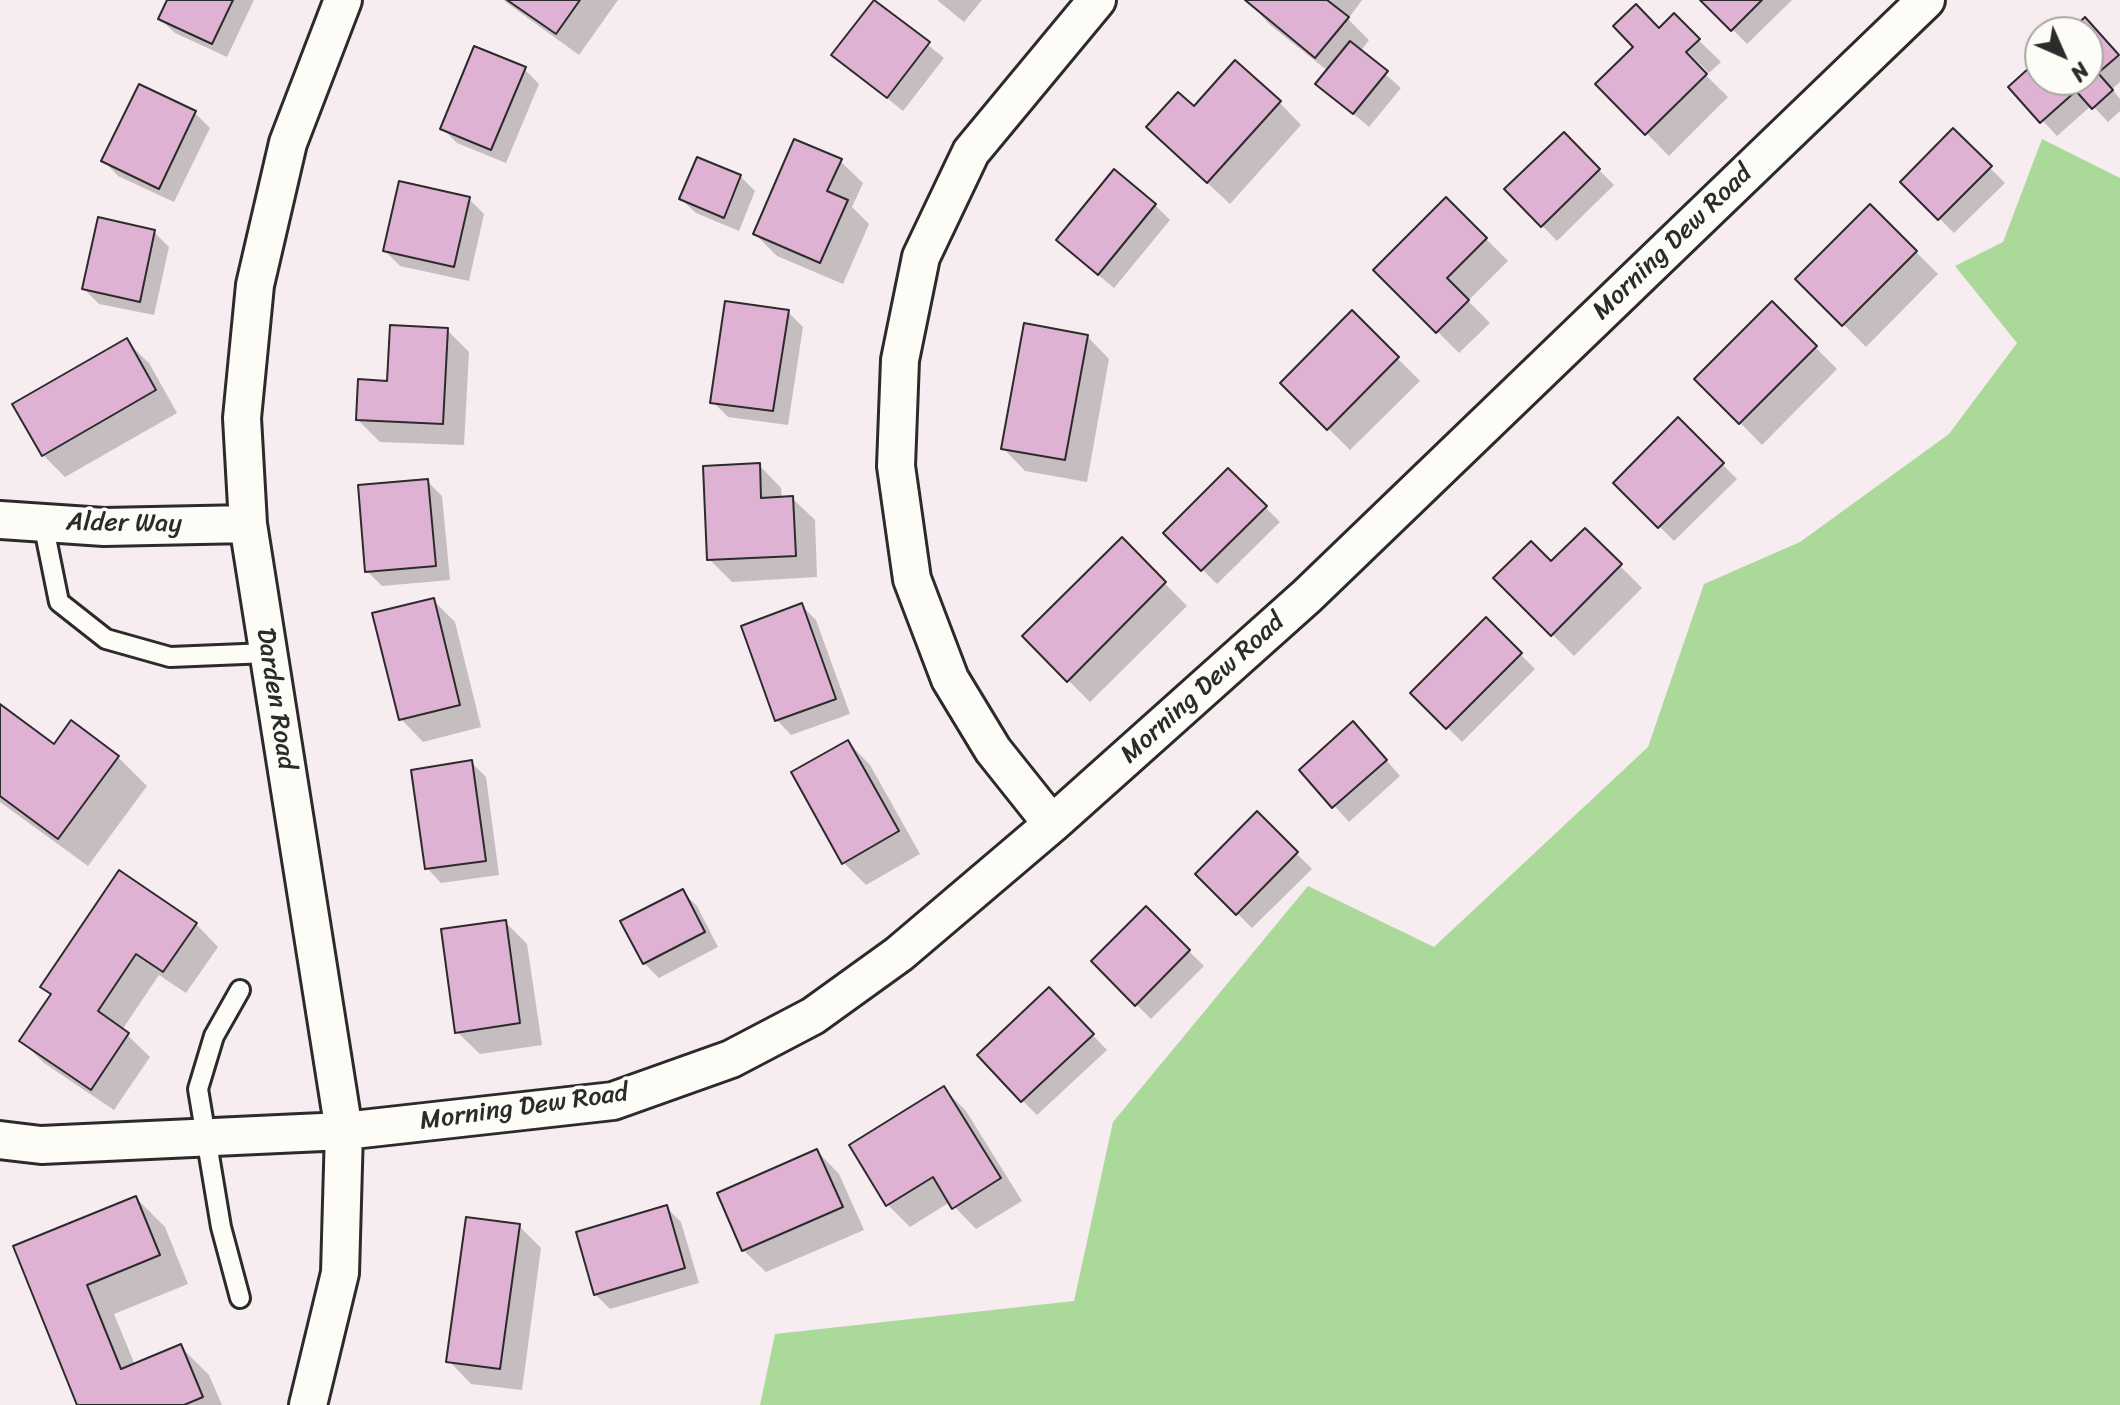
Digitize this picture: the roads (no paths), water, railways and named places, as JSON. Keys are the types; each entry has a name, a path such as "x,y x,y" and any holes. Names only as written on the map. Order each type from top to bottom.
{"street":[{"name":"Darden Road","path":"308,1405 340,1273 344,1131 248,524 242,418 255,285 288,143 343,0"},
{"path":"1052,824 993,750 950,679 912,579 896,466 900,360 921,257 971,152 1097,0"},
{"name":"Morning Dew Road","path":"0,1140 41,1145 344,1131 613,1101 731,1059 813,1016 875,972 1052,824 1307,596 1926,0"},
{"name":"Alder Way","path":"0,520 104,527 248,524"}],"lane":[{"path":"43,523 59,602 106,639 170,657 268,653"},
{"path":"240,990 214,1036 198,1089 221,1227 240,1298"}]}
